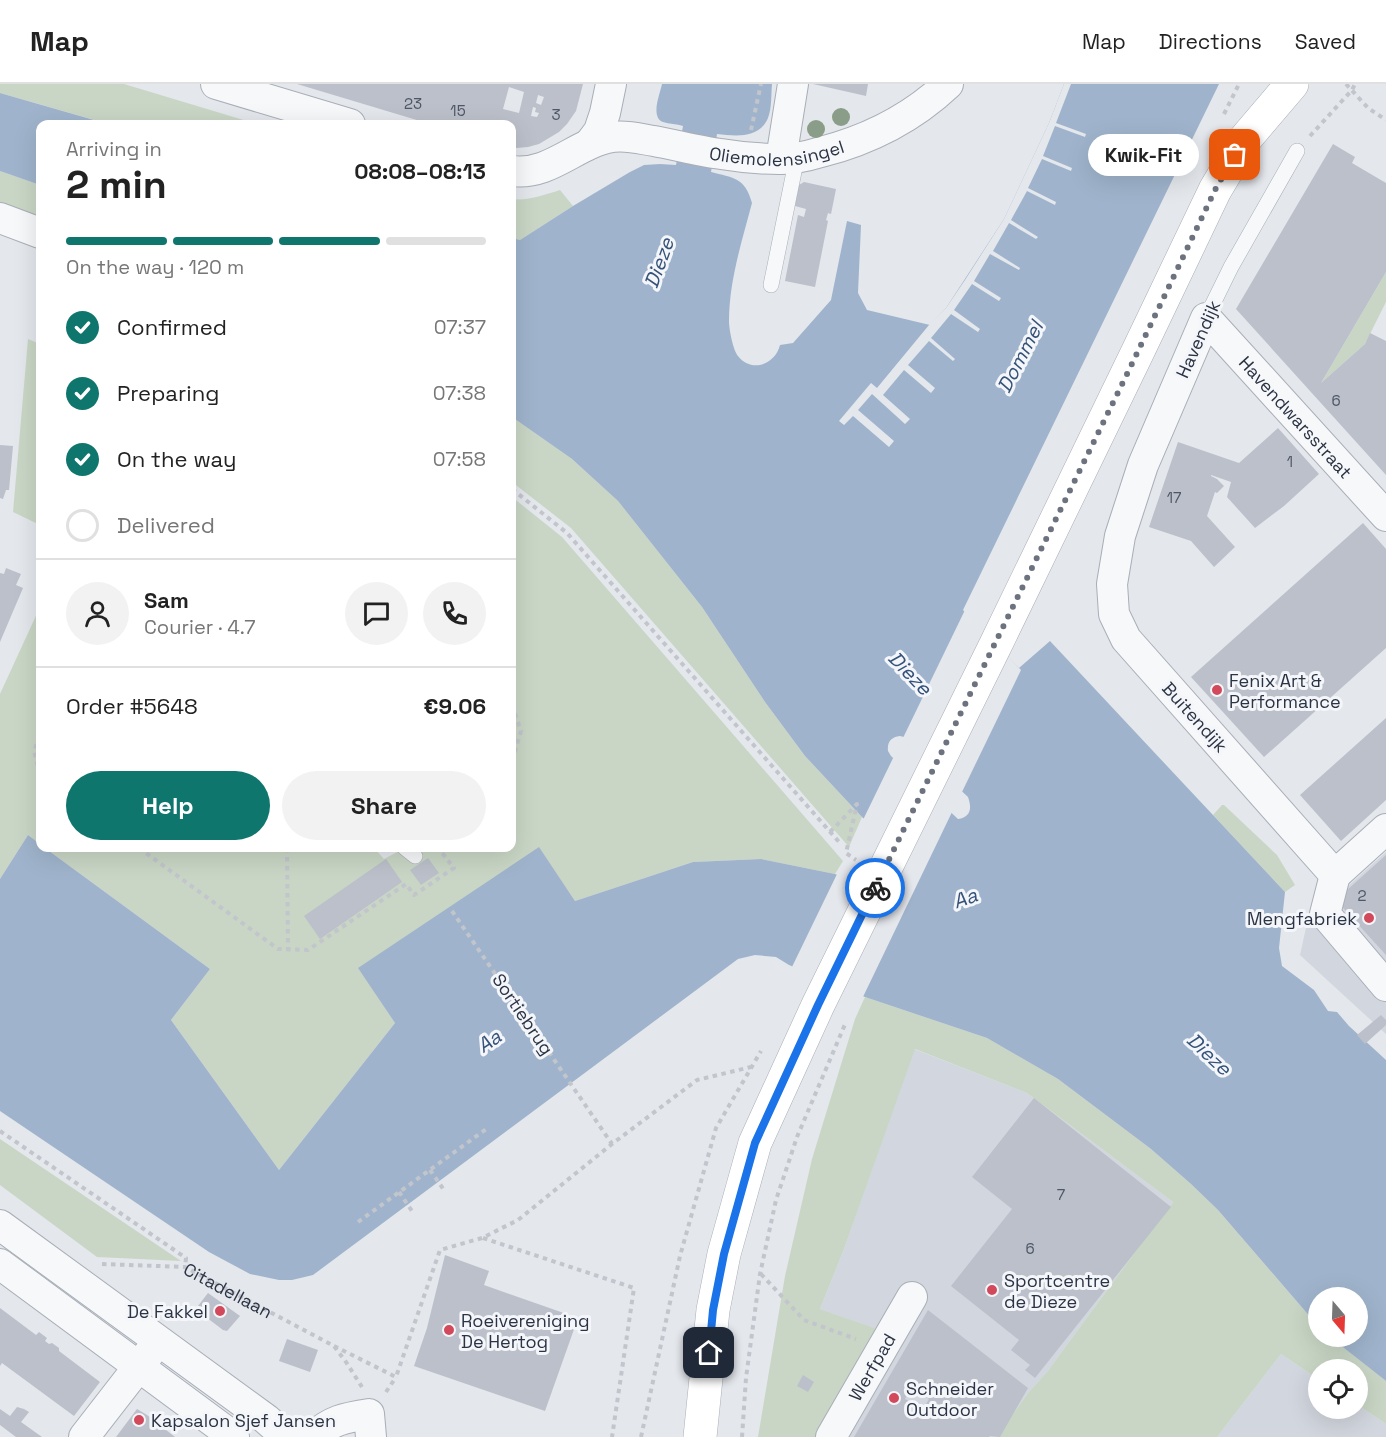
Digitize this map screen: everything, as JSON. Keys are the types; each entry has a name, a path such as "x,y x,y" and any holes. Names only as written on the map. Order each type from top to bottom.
{"street":[{"path":"591,143 599,131 611,84"},
{"name":"Oliemolensingel","path":"516,171 552,165 591,143 614,137 635,138 723,154 789,158 843,147 870,136 911,113 948,84"},
{"path":"1246,138 1257,96 1264,84"},
{"path":"700,1437 713,1310 724,1254 755,1143 818,1005 996,644 1215,190 1246,138 1293,84"},
{"path":"789,158 793,85"},
{"path":"234,87 337,120"},
{"path":"0,218 36,232"},
{"name":"Havendwarsstraat","path":"1206,318 1386,516"},
{"name":"Havendijk","path":"1120,536 1143,465 1206,318"},
{"name":"Buitendijk","path":"1120,536 1112,584 1114,614 1126,639 1335,875"},
{"path":"1386,829 1335,875 1325,914 1386,986"},
{"path":"0,1225 266,1419 286,1437"},
{"path":"0,1264 234,1437"},
{"name":"Werfpad","path":"831,1437 912,1297"},
{"path":"84,1437 158,1341"},
{"path":"312,1437 335,1421 344,1418 370,1426"}],"lane":[{"name":"Havendijk","path":"1206,318 1231,267 1297,151"},
{"path":"771,285 789,158"}],"path":[{"path":"751,131 761,84"},
{"path":"1346,84 1368,108 1386,120"},
{"path":"1352,90 1355,84"},
{"path":"516,492 567,533 839,842"},
{"path":"516,715 522,731 516,750"},
{"path":"830,832 857,804 846,853 858,862"},
{"path":"145,852 278,949 288,950 308,950 406,884 414,895 422,890 454,868 441,852"},
{"path":"287,852 288,950"},
{"name":"Sortiebrug","path":"452,911 612,1144"},
{"path":"742,1437 746,1378 760,1274 776,1200 797,1137 847,1020"},
{"path":"641,1437 680,1256 716,1128 763,1049"},
{"path":"334,1346 396,1377 440,1250 482,1238 519,1220 612,1144 697,1080 751,1067"},
{"path":"358,1222 489,1127"},
{"path":"0,1131 186,1257 185,1267"},
{"path":"430,1170 444,1190"},
{"path":"399,1192 412,1211"},
{"path":"482,1238 634,1288 612,1437"},
{"name":"Citadellaan","path":"94,1263 185,1267 334,1346 362,1385 370,1426"},
{"path":"760,1274 804,1320 882,1349"}],"shaded area":[{"path":"1386,852 1386,1034 1300,955 1307,923"},
{"path":"914,1049 1027,1093 1173,1202 996,1437 819,1437 876,1329 820,1309 844,1249"},
{"path":"1281,1354 1308,1372 1308,1419 1368,1419 1368,1412 1386,1424 1386,1437 1217,1437"}],"green space":[{"path":"0,84 124,84 244,120 95,120 0,93"},
{"path":"0,171 36,184 36,224 0,211"},
{"path":"560,190 573,206 520,240 516,239 516,199 542,196"},
{"path":"1386,272 1386,302 1365,344 1321,383"},
{"path":"28,339 36,342 36,523 13,512"},
{"path":"516,420 572,459 618,501 702,607 765,702 805,756 862,817 849,847 571,528 516,485"},
{"path":"516,500 562,537 843,861 835,874 761,859 693,862 575,901 539,848 359,968 395,1023 279,1170 171,1020 210,969 50,852 378,852 384,859 397,852 516,852"},
{"path":"36,616 36,841 28,835 0,879 0,694"},
{"path":"1222,805 1277,855 1295,885 1285,892 1213,815"},
{"path":"865,997 987,1038 1058,1079 1151,1149 1218,1210 1308,1314 1308,1347 1343,1347 1358,1359 1308,1359 1308,1372 1281,1354 1217,1437 996,1437 1173,1202 1027,1093 915,1049 844,1249 820,1309 877,1329 819,1437 758,1437 785,1276 812,1159 855,1019"},
{"path":"0,1139 181,1261 97,1257 0,1185"},
{"path":"1368,1367 1386,1381 1386,1424 1368,1412"}],"water":[{"path":"662,84 772,84 771,105 764,125 759,130 746,135 717,134 711,172 742,183 752,203 734,276 729,321 736,353 743,361 756,365 773,358 780,345 793,343 831,300 847,221 861,225 858,293 867,310 930,325 946,308 1004,219 1049,123 1064,84 1219,84 963,610 1019,668 1050,641 1285,892 1279,948 1282,966 1314,990 1328,1011 1337,1012 1386,1060 1386,1381 1368,1367 1368,1359 1358,1359 1343,1347 1368,1347 1368,1287 1308,1287 1308,1314 1218,1210 1191,1184 1151,1149 1058,1079 987,1038 865,997 789,965 776,957 755,955 738,959 313,1275 292,1280 279,1280 250,1274 209,1252 0,1111 0,879 28,835 36,841 36,852 50,852 210,969 171,1020 279,1170 395,1023 358,968 539,847 575,901 693,862 761,859 835,874 904,902 918,870 862,817 805,756 765,702 702,607 618,501 572,459 516,420 516,239 520,240 644,165 676,165 683,126 663,122 659,119 656,110","holes":["900,736 904,737 968,797 970,805 968,814 958,819 891,756 888,751 890,740"]},
{"path":"0,93 94,120 36,120 36,184 0,171"}],"pier":[{"path":"1064,84 1071,84 1056,123 1086,134 1085,137 1055,126 1043,156 1072,168 1071,171 1042,159 1028,188 1056,202 1055,205 1027,191 1011,220 1038,237 1036,239 1009,223 993,251 1020,268 1019,270 990,254 974,281 1001,298 999,301 972,284 954,310 980,329 978,332 951,314 931,338 955,359 953,361 929,341 908,365 935,388 931,393 904,370 883,395 910,419 905,424 872,394 858,410 894,441 889,447 853,416 844,425 839,421 871,383 877,388 946,308 965,280 1004,219 1049,123"},
{"path":"965,610 1021,670 961,794 902,740"},
{"path":"895,754 953,810 862,999 791,969 838,872 902,898 915,871 862,822"}],"building":[{"path":"297,84 583,84 576,111 567,124 559,132 539,144 516,148 516,120 417,120","holes":["509,87 524,92 519,113 503,109","538,95 544,97 541,105 536,103","533,107 536,108 535,112 539,113 537,117 531,116"]},
{"path":"813,84 868,84 866,96"},
{"path":"1333,144 1355,157 1352,163 1386,183 1386,272 1321,383 1365,344 1370,333 1386,341 1386,475 1236,309"},
{"path":"804,182 836,189 831,214 828,213 826,220 828,221 815,287 785,281 798,215 804,217 806,209 795,206 799,185"},
{"path":"1278,428 1319,474 1284,506 1255,528 1227,497 1231,482 1211,475 1224,486 1217,493 1215,492 1207,516 1235,547 1214,567 1191,541 1149,527 1178,442 1239,463"},
{"path":"0,445 13,446 9,490 6,490 3,499 0,498"},
{"path":"1363,523 1386,549 1386,648 1264,757 1191,677"},
{"path":"6,568 21,574 16,585 23,588 0,642 0,573 4,574"},
{"path":"1386,718 1386,800 1341,841 1300,795"},
{"name":"Mengfabriek","path":"1386,855 1386,955 1336,900"},
{"path":"428,858 439,873 421,885 410,870"},
{"path":"386,859 402,882 320,939 304,916"},
{"path":"1381,1015 1386,1020 1386,1025 1365,1044 1357,1035"},
{"path":"1034,1098 1171,1207 1035,1378 1025,1370 1030,1365 1011,1350 1019,1340 951,1286 1012,1209 972,1177"},
{"path":"445,1255 489,1271 484,1285 578,1318 545,1411 414,1366 427,1328"},
{"path":"208,1293 240,1316 227,1331 198,1311 198,1306"},
{"path":"0,1308 36,1335 39,1332 47,1338 45,1341 59,1348 59,1351 100,1382 74,1416 2,1363 0,1366"},
{"path":"928,1310 1028,1388 1000,1437 854,1437","holes":["911,1388 929,1399 923,1409 905,1399"]},
{"path":"287,1339 318,1350 310,1372 279,1361"},
{"path":"803,1375 814,1382 808,1392 797,1386"},
{"path":"17,1407 29,1412 21,1422 42,1437 16,1437 0,1425 0,1409 10,1416"},
{"path":"137,1409 147,1415 175,1437 116,1437"}],"way so far":[{"path":"875,888 996,644 1215,190 1235,155"}],"place":[{"name":"Kwik-Fit","path":"1235,155"},
{"name":"Fenix Art & Performance","path":"1217,690"},
{"name":"Mengfabriek","path":"1369,918"},
{"name":"Sportcentre de Dieze","path":"992,1290"},
{"name":"De Fakkel","path":"220,1311"},
{"name":"Roeivereniging De Hertog","path":"449,1330"},
{"name":"Schneider Outdoor","path":"894,1398"},
{"name":"Kapsalon Sjef Jansen","path":"139,1420"}],"route":[{"path":"709,1353 713,1310 724,1254 755,1143 875,888"}],"water label":[{"name":"Dieze","path":"659,263"},
{"name":"Dommel","path":"1020,357"},
{"name":"Dieze","path":"910,673"},
{"name":"Aa","path":"965,898"},
{"name":"Aa","path":"489,1041"},
{"name":"Dieze","path":"1209,1054"}]}
